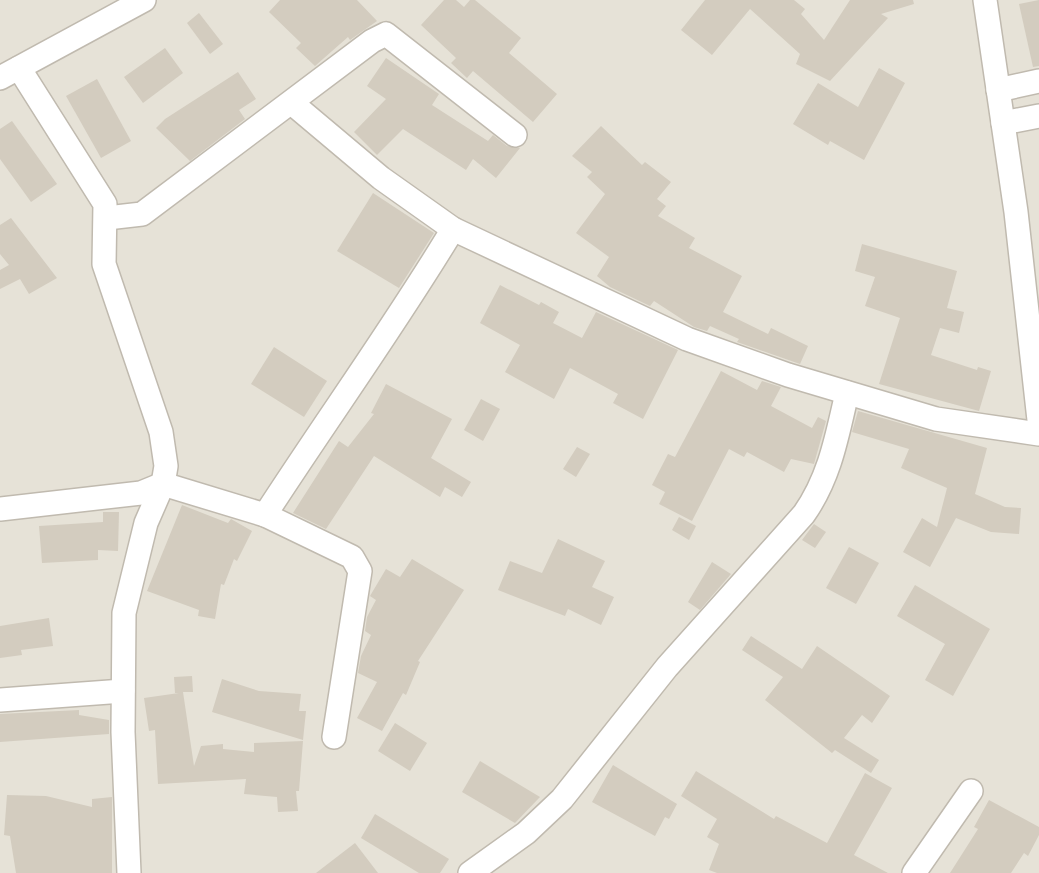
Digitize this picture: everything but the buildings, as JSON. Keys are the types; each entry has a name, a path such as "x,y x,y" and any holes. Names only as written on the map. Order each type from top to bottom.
{"street":[{"path":"129,873 123,691 124,613 131,574 146,523 163,484 166,466 161,432 104,264 107,218 105,204 10,73 144,0"},
{"path":"985,0 1003,123 1039,420"},
{"path":"107,218 142,214 293,104 372,41 386,34 515,135"},
{"path":"998,90 1039,81"},
{"path":"293,104 381,178 453,229 687,339 847,393 936,419 1039,433"},
{"path":"1003,123 1039,116"},
{"path":"265,515 334,408 408,303 453,229"},
{"path":"470,873 526,833 562,799 667,667 803,514 820,491 830,463 847,393"},
{"path":"0,509 141,493 163,484 265,515 352,557 360,571 334,737"},
{"path":"0,700 123,691"},
{"path":"914,873 971,791"}],"shaded area":[{"path":"0,0 1039,0 1039,873 0,873"}]}
